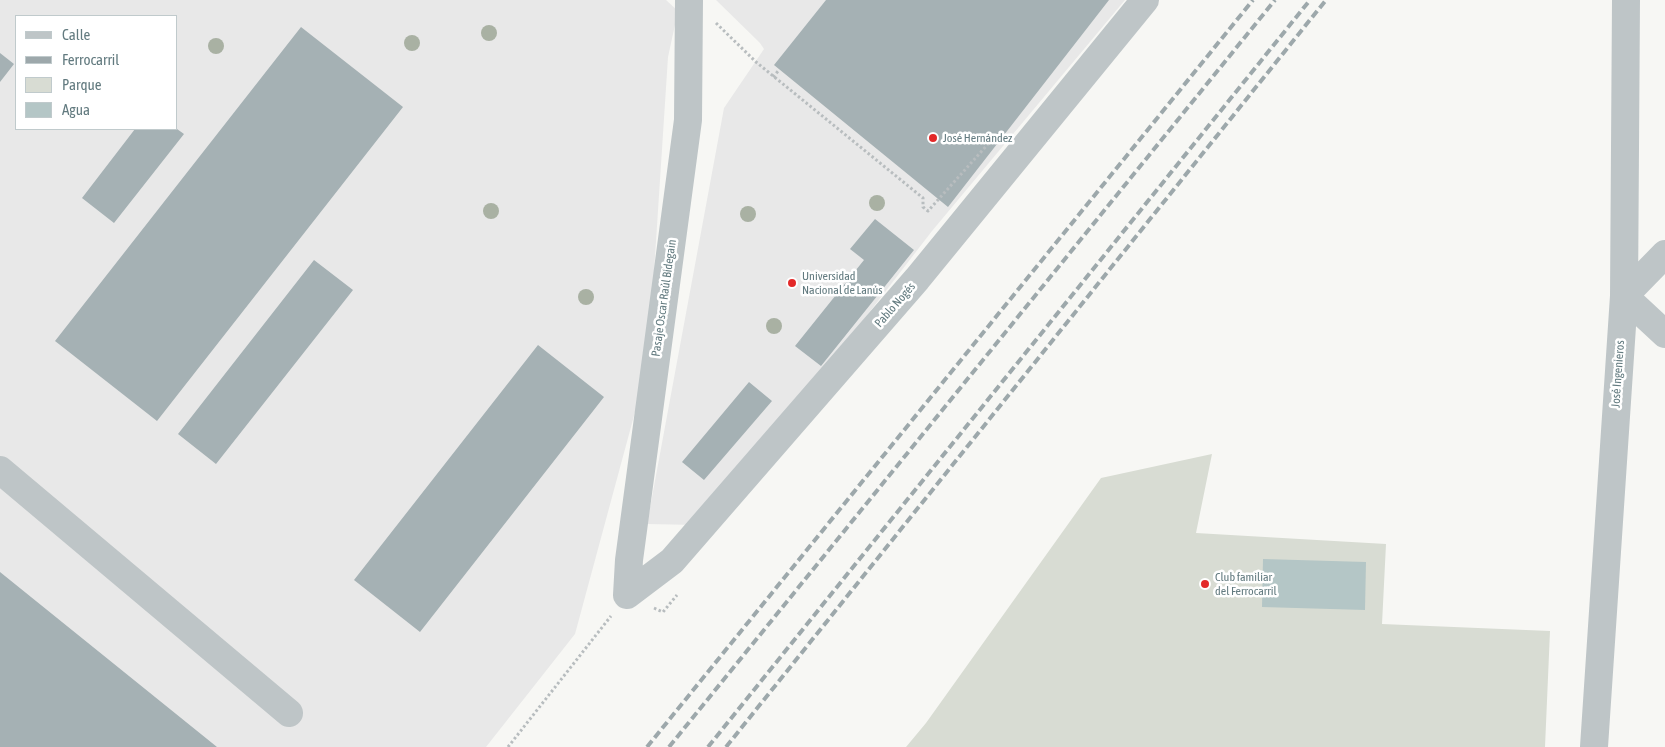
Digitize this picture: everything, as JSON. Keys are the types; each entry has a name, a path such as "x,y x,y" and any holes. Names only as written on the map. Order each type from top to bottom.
{"street":[{"name":"Pasaje Oscar Raúl Bidegain","path":"628,595 629,560 688,120 689,0"},
{"name":"Pablo Nogés","path":"628,595 672,561 705,524 917,279 1145,0"},
{"name":"José Ingenieros","path":"1594,747 1624,296 1626,0"},
{"path":"1665,254 1624,296 1665,334"},
{"path":"0,470 289,713"}],"path":[{"path":"714,21 773,77 923,198 923,207 928,211 994,138"},
{"path":"773,77 779,70"},
{"path":"508,747 628,595"}],"shaded area":[{"path":"0,0 666,0 678,11 668,57 648,364 575,634 486,747 0,747"},
{"name":"Universidad Nacional de Lanús","path":"716,0 1125,0 932,231 821,375 697,525 647,524 724,108 764,49"}],"green space":[{"name":"Club familiar del Ferrocarril","path":"1212,454 1196,533 1386,544 1382,624 1550,631 1545,747 906,747 926,723 1101,478"}],"water":[{"path":"1263,559 1366,562 1365,610 1262,607"}],"building":[{"name":"José Hernández","path":"826,0 1109,0 948,207 774,65"},
{"path":"301,27 403,107 157,421 55,341"},
{"path":"0,53 14,64 0,82"},
{"path":"134,130 178,130 184,134 114,223 82,198"},
{"path":"875,219 914,250 821,366 795,346 864,260 850,249"},
{"path":"314,260 353,290 216,464 178,434"},
{"path":"538,345 604,397 420,632 354,580"},
{"path":"749,382 772,401 704,480 682,462"},
{"path":"0,572 217,747 0,747"}],"railway":[{"path":"647,747 1253,0"},
{"path":"669,747 1275,0"},
{"path":"708,747 1310,0"},
{"path":"726,747 1326,0"}],"place":[{"name":"José Hernández","path":"933,138"},
{"name":"Universidad Nacional de Lanús","path":"792,283"},
{"name":"Club familiar del Ferrocarril","path":"1205,584"}]}
